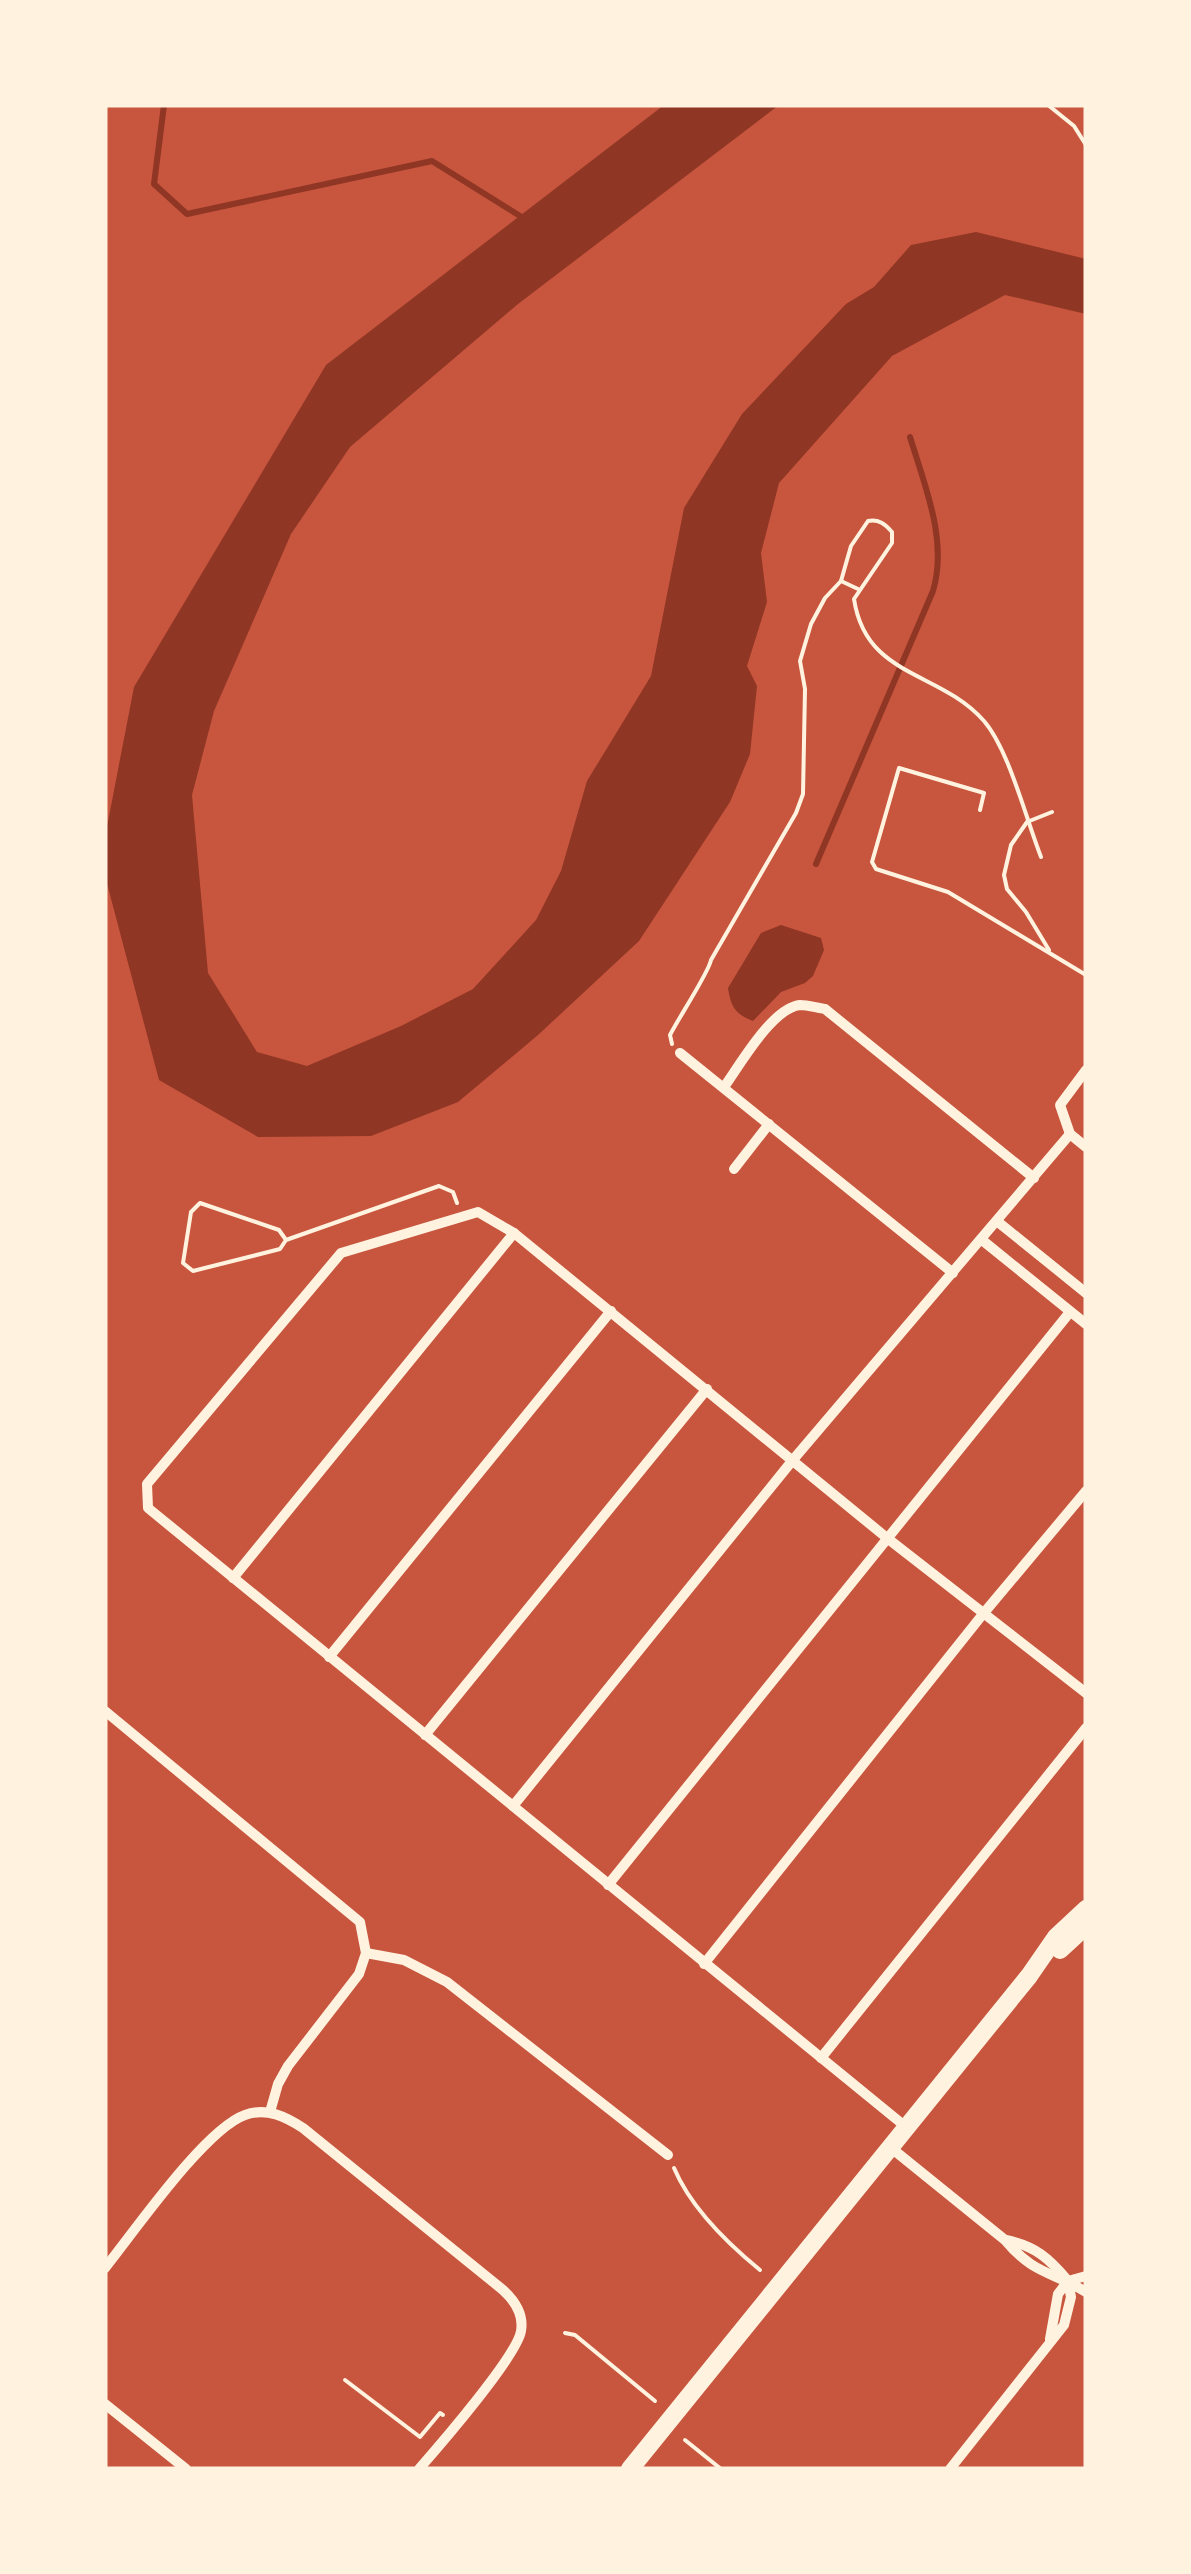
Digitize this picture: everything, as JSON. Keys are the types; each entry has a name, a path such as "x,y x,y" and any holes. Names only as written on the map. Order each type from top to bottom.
{"main road":[{"path":"630,2469 1029,1976 1056,1937 1086,1909"},
{"path":"1029,1976 1086,1926"}],"street":[{"path":"724,1087 766,1028 782,1014 798,1005 824,1009 1034,1178"},
{"path":"680,1053 953,1274"},
{"path":"1086,1070 1060,1106 1070,1134 1086,1147"},
{"path":"734,1169 769,1124"},
{"path":"512,1806 792,1460 1070,1134"},
{"path":"906,2127 148,1508 147,1484 341,1253 478,1212 514,1233 887,1538 1086,1693"},
{"path":"998,1222 1086,1293"},
{"path":"232,1578 514,1233"},
{"path":"982,1240 1086,1324"},
{"path":"330,1657 611,1312"},
{"path":"608,1885 1070,1312"},
{"path":"425,1736 708,1388"},
{"path":"704,1964 1086,1491"},
{"path":"105,1711 360,1922 366,1954 359,1974 288,2066 270,2112"},
{"path":"822,2058 1086,1728"},
{"path":"366,1954 404,1960 447,1982 668,2154"},
{"path":"105,2268 226,2125 247,2114 270,2112 303,2128 514,2300 522,2323 518,2342 426,2467"},
{"path":"890,2147 1005,2240 1042,2252 1068,2281 1086,2292"},
{"path":"950,2469 1041,2356 1050,2340 1058,2294 1068,2281 1086,2276"},
{"path":"105,2404 186,2469"}],"path":[{"path":"1048,105 1071,122 1086,146"},
{"path":"680,1053 670,1035 796,814 803,794 805,690 800,661 811,624 841,581 851,546 861,528 875,520 892,532 892,544 854,598 856,616 865,636 901,670 942,686 983,720 998,740 1041,857"},
{"path":"841,581 858,589"},
{"path":"980,810 984,793 899,768 872,862 876,869 948,892 1086,976"},
{"path":"1052,812 1027,822 1011,845 1004,875 1008,889 1052,954"},
{"path":"286,1240 278,1230 200,1204 190,1212 183,1263 193,1271 280,1249 286,1240 439,1186 453,1192 460,1218"},
{"path":"668,2154 684,2192 740,2254 760,2270"},
{"path":"565,2333 574,2335 654,2400"},
{"path":"346,2380 420,2438 440,2413 444,2416"},
{"path":"685,2440 721,2469"}],"shaded area":[{"path":"664,105 779,105 518,304 350,447 291,534 214,711 192,795 208,973 257,1052 307,1066 401,1026 473,989 536,920 561,871 587,781 651,676 684,508 742,414 846,304 874,287 911,245 976,232 1086,259 1086,314 1005,295 892,356 779,483 761,553 767,602 747,666 757,686 750,754 730,802 639,941 538,1035 458,1102 371,1136 258,1137 159,1080 105,876 105,837 134,687 326,365"},
{"path":"781,925 821,938 824,950 813,976 781,992 753,1021 735,1009 728,988 761,933"}],"waterway":[{"path":"164,105 154,184 187,214 432,161 528,221"},
{"path":"816,864 933,591 938,553 936,533 910,437"}]}
